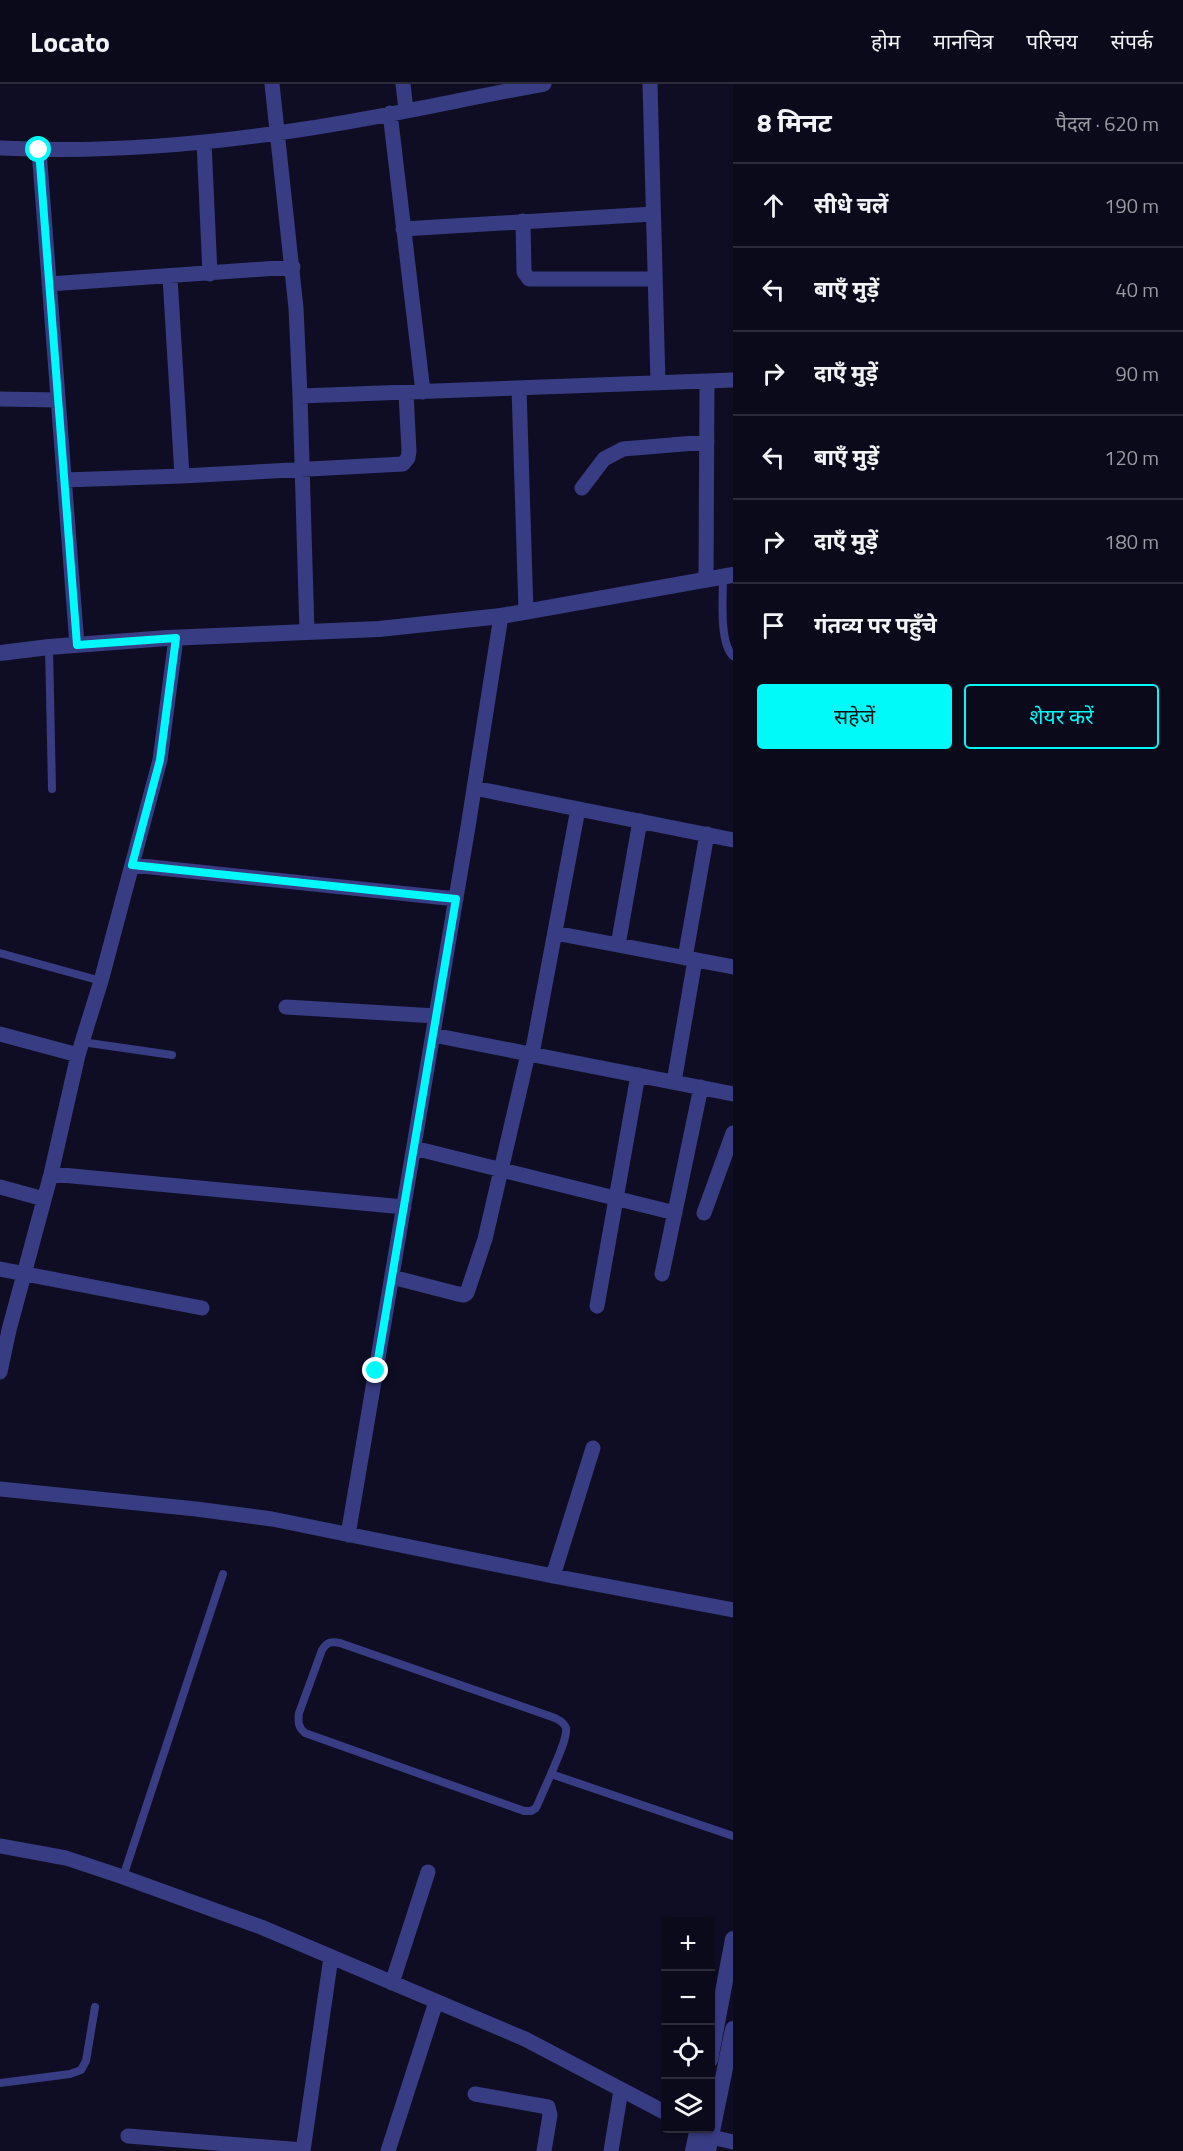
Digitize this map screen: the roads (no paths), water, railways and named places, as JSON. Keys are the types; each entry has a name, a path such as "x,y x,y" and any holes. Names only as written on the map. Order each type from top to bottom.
{"street":[{"path":"272,84 293,267 300,396 307,632"},
{"path":"403,84 406,110"},
{"path":"0,148 94,150 204,142 390,113 544,84"},
{"path":"650,84 658,383"},
{"path":"390,113 423,392"},
{"path":"204,142 210,274"},
{"path":"39,150 77,645"},
{"path":"403,229 653,214"},
{"path":"523,221 524,272 529,279 655,279"},
{"path":"49,284 293,267"},
{"path":"170,277 182,476"},
{"path":"300,396 733,380"},
{"path":"0,652 49,646 176,638 379,629 501,616 721,577 707,442 707,381"},
{"path":"519,388 526,612"},
{"path":"64,480 403,464 408,458 409,451 406,393"},
{"path":"0,399 58,400"},
{"path":"582,488 604,459 622,449 707,442"},
{"path":"348,1535 456,899 501,616"},
{"path":"0,1372 4,1329 24,1275 51,1174 80,1049 101,981 160,760 176,638"},
{"path":"474,788 733,840"},
{"path":"392,1277 458,1294 467,1293 484,1239 530,1054 579,809"},
{"path":"618,945 640,821"},
{"path":"674,1082 707,834"},
{"path":"132,865 456,899"},
{"path":"555,933 733,967"},
{"path":"286,1007 436,1016"},
{"path":"0,1034 80,1049"},
{"path":"433,1035 733,1094"},
{"path":"597,1306 638,1075"},
{"path":"662,1274 701,1087"},
{"path":"704,1213 733,1133"},
{"path":"414,1149 675,1213"},
{"path":"51,1174 404,1207"},
{"path":"0,1187 44,1199"},
{"path":"0,1269 202,1308"},
{"path":"553,1576 593,1448"},
{"path":"0,1489 261,1517 733,1610"},
{"path":"0,1846 66,1858 261,1927 525,2040 661,2110"},
{"path":"392,1983 428,1872"},
{"path":"715,2038 733,1939"},
{"path":"128,2136 255,2149 303,2151 331,1957"},
{"path":"388,2151 436,2002"},
{"path":"693,2151 702,2135 733,2031"},
{"path":"611,2151 621,2090"},
{"path":"475,2094 548,2107 550,2115 543,2151"},
{"path":"702,2135 733,2142"}],"lane":[{"path":"721,577 724,641 733,656"},
{"path":"49,646 52,789"},
{"path":"0,953 101,981"},
{"path":"80,1049 172,1055"},
{"path":"123,1877 223,1574"},
{"path":"332,1642 340,1643 562,1722 566,1728 565,1738 551,1774 536,1808 524,1811 305,1733 300,1729 299,1713 322,1650 332,1642"},
{"path":"551,1774 733,1836"},
{"path":"0,2083 70,2074 81,2070 86,2061 95,2007"}]}
